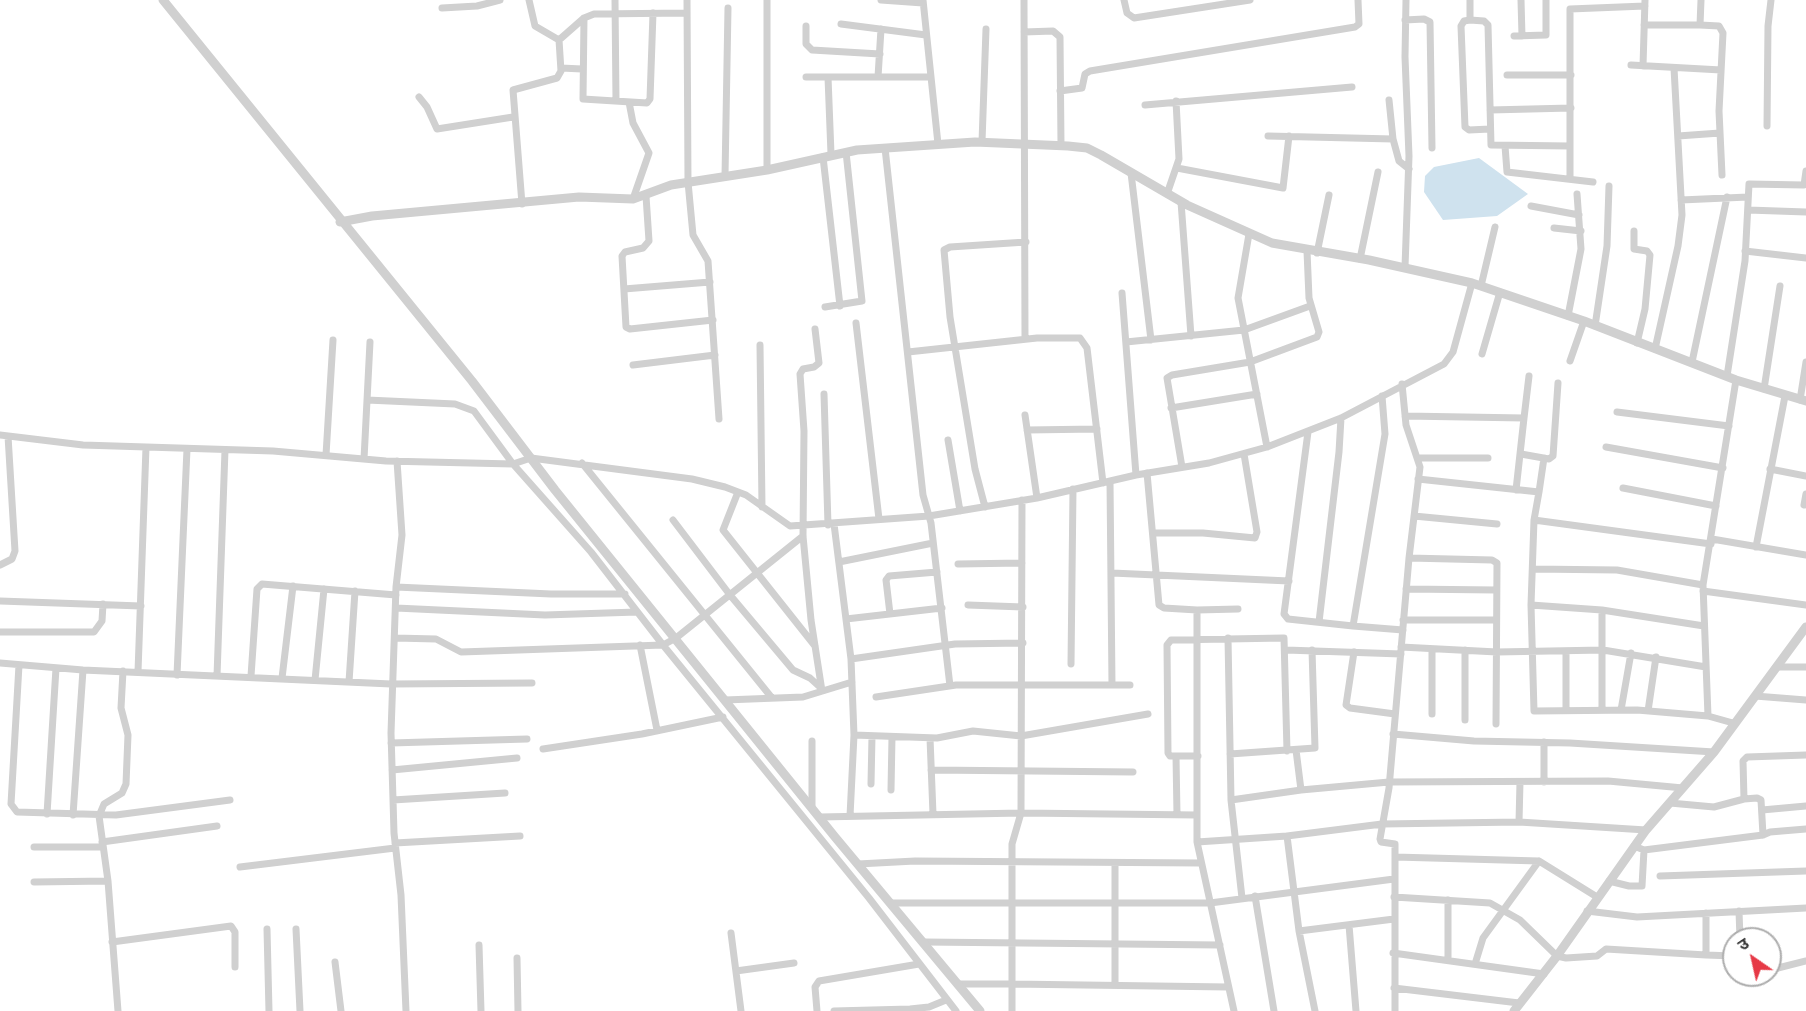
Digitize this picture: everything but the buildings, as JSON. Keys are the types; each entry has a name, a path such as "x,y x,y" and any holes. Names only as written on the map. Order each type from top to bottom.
{"street":[{"path":"163,0 340,222 637,612 725,700 956,1011"},
{"path":"442,8 498,0"},
{"path":"529,0 536,26 559,40"},
{"path":"615,0 616,102"},
{"path":"687,0 688,182 693,234 706,254 710,282 719,419"},
{"path":"767,0 767,170"},
{"path":"880,0 923,2 938,144"},
{"path":"1024,0 1025,339"},
{"path":"1124,0 1127,12 1134,18 1250,0"},
{"path":"1060,91 1082,88 1085,74 1090,71 1354,27 1359,24 1358,0"},
{"path":"1405,267 1409,169 1406,0"},
{"path":"1470,0 1470,20"},
{"path":"1521,0 1518,36 1547,34 1546,0"},
{"path":"1700,25 1701,0"},
{"path":"1767,126 1768,26 1771,0"},
{"path":"1570,177 1569,12 1572,8 1591,3 1645,3 1643,66"},
{"path":"725,176 728,8"},
{"path":"584,18 583,99 647,103 650,99 653,13"},
{"path":"559,40 584,18 594,14 687,13"},
{"path":"1406,20 1424,19 1430,22 1432,148"},
{"path":"1490,129 1469,130 1465,126 1461,26 1464,21 1484,21 1488,25 1491,145 1570,146"},
{"path":"841,24 926,34"},
{"path":"1644,25 1700,25 1723,29 1720,133 1722,175"},
{"path":"806,26 807,44 812,50 880,54"},
{"path":"878,77 881,29"},
{"path":"982,142 986,29"},
{"path":"1024,32 1053,31 1059,34 1060,145"},
{"path":"522,204 513,117 513,90 557,78 561,69 559,40"},
{"path":"1631,65 1721,70"},
{"path":"1655,349 1678,246 1681,200 1674,68"},
{"path":"561,69 582,69"},
{"path":"1507,75 1571,75"},
{"path":"806,77 930,77"},
{"path":"828,77 827,156 840,306"},
{"path":"1144,105 1352,87"},
{"path":"419,97 427,107 433,126 437,129 513,117"},
{"path":"1389,100 1398,162 1409,169"},
{"path":"1167,194 1177,168 1179,151 1176,101"},
{"path":"629,102 633,123 649,153 633,200"},
{"path":"1490,110 1570,108"},
{"path":"1677,136 1720,133"},
{"path":"1268,136 1393,139"},
{"path":"1177,168 1283,188 1288,136"},
{"path":"340,222 372,216 579,197 633,200 662,188 688,182 767,170 846,152 982,142 1060,145 1087,148 1181,202 1272,243 1405,267 1477,285 1584,321 1637,343 1785,396 1803,400 1806,362"},
{"path":"1505,146 1508,172 1570,177 1593,182"},
{"path":"885,148 923,495 933,543 950,686"},
{"path":"825,307 860,304 862,299 846,152"},
{"path":"1708,716 1703,588 1729,426 1731,378 1750,182 1804,185 1806,171"},
{"path":"1360,259 1378,172"},
{"path":"1131,173 1151,339"},
{"path":"1595,326 1607,246 1609,186"},
{"path":"1568,316 1580,266 1581,231 1577,194"},
{"path":"1182,467 1167,382 1169,376 1250,362 1319,336 1310,306 1312,252 1329,195"},
{"path":"646,196 649,241 643,248 625,252 622,256 628,329 713,320"},
{"path":"1681,200 1748,197"},
{"path":"1692,362 1727,198"},
{"path":"1181,202 1191,336"},
{"path":"1531,206 1579,215"},
{"path":"1748,210 1806,212"},
{"path":"0,435 83,445 326,455 397,461 582,463 692,478 738,492 785,524 804,527 929,516 1037,498 1136,475 1244,454 1341,418 1448,360 1477,285 1495,227"},
{"path":"1554,228 1581,231"},
{"path":"1634,231 1633,247 1649,252 1650,255 1645,309 1637,343"},
{"path":"1249,234 1238,288 1267,447"},
{"path":"985,507 975,469 955,347 946,286 945,250 950,247 1026,242"},
{"path":"1745,251 1806,258"},
{"path":"624,289 710,282"},
{"path":"1764,389 1780,286"},
{"path":"1122,292 1136,475"},
{"path":"1482,354 1500,292"},
{"path":"1126,342 1244,330 1310,306"},
{"path":"1570,361 1584,321"},
{"path":"856,323 879,519"},
{"path":"815,329 819,363 803,369 800,374 804,431 803,536 822,690"},
{"path":"908,352 1025,339 1076,336 1084,342 1096,429 1107,482 1112,573 1112,685"},
{"path":"326,455 333,340"},
{"path":"364,459 370,342"},
{"path":"760,345 762,507"},
{"path":"633,365 715,355"},
{"path":"1516,490 1529,376"},
{"path":"1521,454 1544,458 1553,456 1558,383"},
{"path":"1395,1011 1394,842 1380,841 1389,782 1418,479 1418,458 1405,416 1402,384"},
{"path":"824,393 831,525 839,562 852,682 854,735 850,816"},
{"path":"1172,408 1257,394"},
{"path":"1353,626 1385,434 1382,396"},
{"path":"1756,547 1785,396"},
{"path":"367,400 454,404 470,408 480,417 522,461 669,642 723,717 858,864 981,1011"},
{"path":"1617,412 1729,426"},
{"path":"1025,415 1037,498"},
{"path":"1405,416 1524,418"},
{"path":"1318,622 1339,452 1341,418"},
{"path":"1027,430 1096,429"},
{"path":"1308,432 1285,617 1402,630"},
{"path":"0,565 12,559 15,551 8,436"},
{"path":"948,440 960,511"},
{"path":"138,672 146,447"},
{"path":"1606,447 1723,468"},
{"path":"177,675 187,449"},
{"path":"217,676 225,450"},
{"path":"1153,533 1203,533 1255,538 1257,532 1244,454"},
{"path":"1418,458 1488,458"},
{"path":"1544,458 1534,520 1531,605 1533,710 1648,711 1708,716 1733,723"},
{"path":"397,461 402,535 396,591 391,684 391,743 406,1011"},
{"path":"582,463 772,698"},
{"path":"1770,469 1806,476"},
{"path":"1147,473 1159,603 1162,607 1197,610 1238,609"},
{"path":"0,476 11,475"},
{"path":"1418,479 1539,492"},
{"path":"1623,488 1716,506"},
{"path":"1071,663 1073,489"},
{"path":"738,492 723,530 816,649"},
{"path":"1804,505 1806,494"},
{"path":"1012,1011 1013,836 1021,813 1022,500"},
{"path":"1414,516 1497,524"},
{"path":"673,520 730,595 793,670 810,678 822,690"},
{"path":"1534,520 1806,555"},
{"path":"395,638 436,639 461,652 669,642 803,536"},
{"path":"839,562 933,543"},
{"path":"1409,558 1495,561 1496,724"},
{"path":"958,564 1022,563"},
{"path":"1533,569 1617,570 1703,588 1806,605"},
{"path":"890,614 886,580 889,576 937,572"},
{"path":"1112,573 1289,580"},
{"path":"251,676 257,589 262,584 355,591 625,594"},
{"path":"282,678 293,586"},
{"path":"315,681 324,589"},
{"path":"1406,589 1496,590"},
{"path":"349,682 355,591"},
{"path":"0,601 141,606"},
{"path":"0,632 94,632 102,621 103,604"},
{"path":"968,605 1023,607"},
{"path":"1531,605 1602,610 1704,626"},
{"path":"396,608 545,615 637,612"},
{"path":"846,619 942,609"},
{"path":"1197,610 1197,842 1234,1011"},
{"path":"1602,610 1602,710"},
{"path":"1403,620 1496,620"},
{"path":"1394,988 1517,1007 1544,974 1646,830 1714,752 1733,723 1806,627"},
{"path":"1198,756 1170,756 1168,753 1167,642 1281,637 1286,640 1287,751"},
{"path":"1228,638 1231,800 1242,898"},
{"path":"850,659 946,646 1023,643"},
{"path":"640,645 657,730"},
{"path":"1286,650 1354,652 1432,649 1532,652 1603,650 1706,667"},
{"path":"1432,649 1432,714"},
{"path":"1230,754 1312,749 1316,746 1312,650"},
{"path":"1465,650 1466,720"},
{"path":"1566,651 1566,710"},
{"path":"1354,652 1346,705 1350,708 1395,714"},
{"path":"1621,710 1631,653"},
{"path":"1648,711 1656,657"},
{"path":"0,663 83,670 391,684 532,683"},
{"path":"19,664 11,804 21,813 99,816 230,800"},
{"path":"1776,667 1806,667"},
{"path":"47,814 56,668"},
{"path":"74,815 83,670"},
{"path":"118,1011 108,881 99,816 104,804 122,793 126,784 128,735 121,708 123,671"},
{"path":"725,700 803,697 852,682"},
{"path":"876,697 950,686 1130,685"},
{"path":"1755,696 1806,700"},
{"path":"854,735 930,738 973,731 1020,736 1148,714"},
{"path":"543,749 723,717"},
{"path":"1393,734 1474,741 1544,742 1714,752"},
{"path":"871,784 872,736"},
{"path":"891,790 892,737"},
{"path":"930,738 933,814"},
{"path":"391,743 527,739"},
{"path":"811,813 812,741"},
{"path":"1544,742 1544,782"},
{"path":"1296,750 1301,790"},
{"path":"1744,799 1743,761 1747,757 1806,755"},
{"path":"1176,756 1177,815"},
{"path":"392,770 517,758"},
{"path":"931,770 1133,772"},
{"path":"1231,800 1301,790 1389,782 1608,782 1683,788"},
{"path":"1519,822 1520,782"},
{"path":"393,800 505,793"},
{"path":"1670,803 1713,807 1744,799 1760,799 1763,835"},
{"path":"1762,810 1806,806"},
{"path":"811,813 850,816 1021,813 1197,815"},
{"path":"1197,842 1287,836 1382,824 1519,822 1646,830"},
{"path":"34,848 103,844 218,826"},
{"path":"1634,846 1644,850 1806,829"},
{"path":"240,867 395,846 520,836"},
{"path":"1287,836 1299,931 1315,1011"},
{"path":"1609,881 1629,886 1642,886 1644,850"},
{"path":"1395,857 1539,861 1597,897"},
{"path":"858,864 1012,861 1201,863"},
{"path":"1475,964 1484,938 1539,861"},
{"path":"1114,984 1115,863"},
{"path":"1659,876 1806,872"},
{"path":"890,903 1210,903 1394,879"},
{"path":"34,882 108,881"},
{"path":"1255,896 1274,1011"},
{"path":"1394,897 1490,903 1520,920 1557,956 1566,958 1597,956 1606,949 1722,956"},
{"path":"1448,900 1448,960"},
{"path":"1587,911 1637,917 1806,908"},
{"path":"1739,911 1740,927"},
{"path":"1706,913 1706,955"},
{"path":"1299,931 1394,919"},
{"path":"1349,925 1356,1011"},
{"path":"112,942 231,926 236,932 235,967"},
{"path":"267,929 269,1011"},
{"path":"296,929 300,1011"},
{"path":"731,933 741,1011"},
{"path":"924,942 1220,945"},
{"path":"478,945 481,1011"},
{"path":"1393,953 1544,974"},
{"path":"517,958 518,1011"},
{"path":"1782,967 1806,961"},
{"path":"335,962 341,1011"},
{"path":"736,971 794,963"},
{"path":"817,1011 815,987 819,981 919,964"},
{"path":"957,984 1228,987"},
{"path":"834,1011 919,1008 946,1000"}],"water":[{"path":"1479,158 1528,194 1497,216 1443,220 1424,192 1425,176 1434,167"}]}
